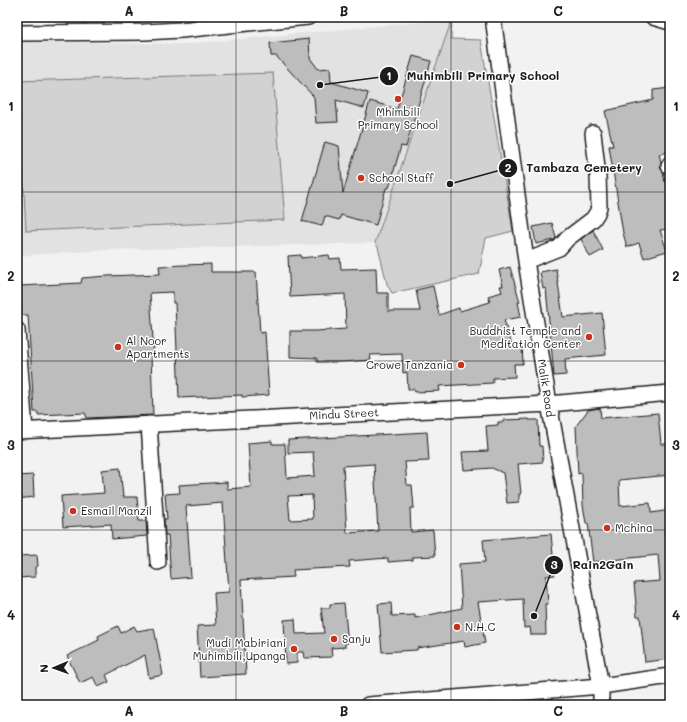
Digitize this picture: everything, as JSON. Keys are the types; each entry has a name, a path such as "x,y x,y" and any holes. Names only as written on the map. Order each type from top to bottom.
{"street":[{"path":"17,34 144,32 181,24 308,17"},
{"name":"Malik Road","path":"493,17 526,261 549,404 601,686 601,705"},
{"path":"652,17 670,22"},
{"path":"526,261 559,248 568,238 593,219 597,213 599,206 598,176 593,133"},
{"path":"17,330 21,430"},
{"name":"Mindu Street","path":"21,430 549,404 670,393"},
{"path":"149,424 158,562"},
{"path":"368,705 601,686 670,676"}],"shaded area":[{"path":"452,19 375,243 105,250 17,256 17,42 186,44"},
{"path":"452,19 451,39 481,40 513,231 486,238 479,274 392,293 387,284 378,247 375,243"},
{"path":"273,73 285,220 26,231 18,81"}],"building":[{"path":"309,39 310,58 318,69 330,68 331,82 368,93 364,108 336,100 338,122 316,123 314,97 276,56 271,56 270,43"},
{"path":"413,56 431,61 406,147 401,146 389,188 386,188 376,225 341,215 339,220 325,216 322,226 302,221 325,142 339,146 343,193 370,101 397,109"},
{"path":"670,88 670,152 659,154 661,162 660,167 663,172 665,182 670,181 670,229 660,230 667,251 644,258 639,243 627,247 623,233 609,146 613,146 605,111 653,100 653,90"},
{"path":"552,223 556,238 554,240 536,244 533,227"},
{"path":"593,230 603,250 590,257 581,239"},
{"path":"301,255 301,258 329,255 330,259 340,258 341,269 376,268 377,293 388,293 388,311 420,311 416,290 433,286 439,315 459,308 460,311 490,302 488,296 502,292 500,286 503,286 499,270 510,267 520,302 518,302 521,317 504,320 512,345 522,345 523,364 514,364 515,377 493,378 493,383 439,386 440,391 415,392 414,389 408,389 407,372 403,373 402,354 370,355 371,360 341,362 317,362 317,358 290,357 290,331 346,329 345,294 290,297 288,256"},
{"path":"211,264 211,272 256,272 260,333 265,332 269,395 179,398 175,303 173,303 173,292 150,293 154,354 151,355 153,415 87,418 85,413 38,415 38,412 34,412 28,315 21,315 20,286 81,283 82,278 160,274 159,266"},
{"path":"556,269 563,317 602,313 606,355 565,359 566,375 554,376 546,288 543,289 540,272"},
{"path":"600,408 601,418 658,413 661,444 668,444 670,475 619,480 620,506 650,503 651,513 670,510 670,659 645,662 640,616 637,616 634,583 660,581 658,555 593,562 588,523 586,523 583,505 582,473 578,474 576,426 588,410"},
{"path":"504,420 538,420 539,446 542,446 543,462 518,464 521,494 519,494 519,502 507,503 503,473 492,468 464,470 462,452 488,451 486,426 498,425 498,422 504,422"},
{"path":"427,432 429,461 405,462 407,485 412,485 414,508 410,508 411,532 433,530 435,556 413,557 413,560 388,562 388,558 349,561 350,567 293,570 294,577 241,580 246,674 200,677 197,626 216,625 214,593 229,592 223,503 186,506 191,577 171,579 168,535 165,535 164,519 167,519 165,494 180,493 179,485 227,482 227,489 251,487 248,443 272,441 272,444 285,444 287,478 315,476 313,452 288,453 288,440","holes":["374,464 378,531 347,533 343,466","312,495 313,519 290,520 288,496"]},
{"path":"120,468 123,497 137,497 139,521 146,521 147,536 112,539 111,524 63,527 61,496 104,493 102,470"},
{"path":"33,475 34,497 17,499 17,476"},
{"path":"551,534 555,575 546,576 548,604 545,604 546,635 531,635 530,627 524,628 523,599 478,602 485,643 465,647 464,641 417,648 417,650 382,652 378,604 391,603 392,616 415,615 415,618 462,608 459,564 485,562 483,540"},
{"path":"37,555 38,566 35,567 35,577 17,578 17,556"},
{"name":"Sanju","path":"344,603 348,643 345,643 345,647 331,648 332,657 304,658 303,652 297,652 297,663 286,664 284,620 295,619 296,634 324,633 321,608 330,608 330,604"},
{"path":"118,626 121,633 134,626 137,631 154,628 163,675 149,678 145,655 106,675 109,682 98,687 93,677 80,683 67,656 99,640 98,636"}],"place":[{"name":"Muhimbili Primary School","path":"320,85"},
{"name":"Mhimbili Primary School","path":"398,99"},
{"name":"School Staff","path":"361,178"},
{"name":"Tambaza Cemetery","path":"450,184"},
{"name":"Buddhist Temple and Meditation Center","path":"589,337"},
{"name":"Al Noor Apartments","path":"118,347"},
{"name":"Crowe Tanzania","path":"461,365"},
{"name":"Esmail Manzil","path":"73,511"},
{"name":"Mchina","path":"607,528"},
{"name":"Rain2Gain","path":"534,616"},
{"name":"N.H.C","path":"457,627"},
{"name":"Sanju","path":"334,639"},
{"name":"Mudi Mabiriani Muhimbili,Upanga","path":"294,649"}]}
